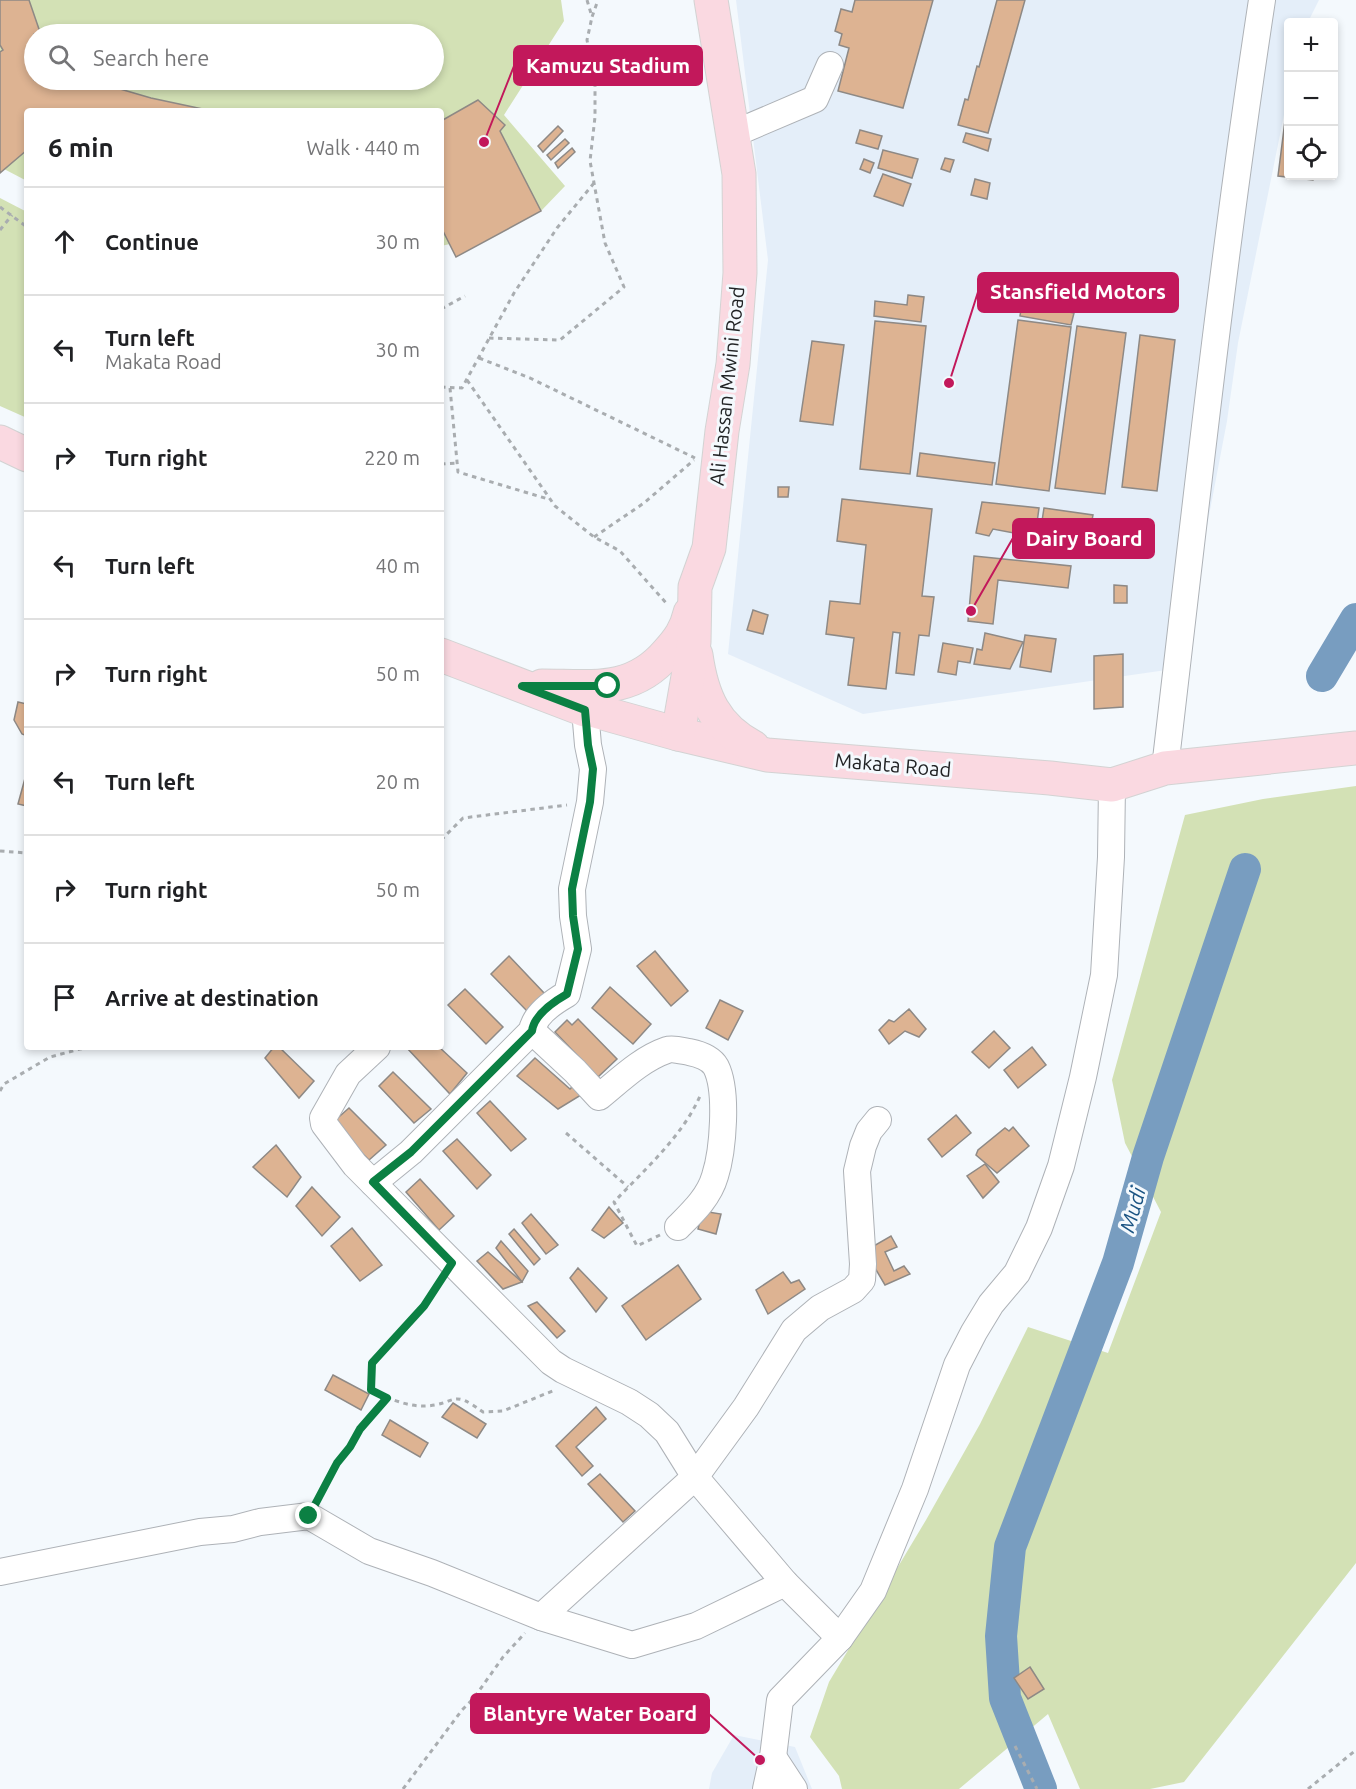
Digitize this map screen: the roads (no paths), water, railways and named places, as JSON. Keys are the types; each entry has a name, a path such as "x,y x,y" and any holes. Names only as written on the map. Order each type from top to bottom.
{"main road":[{"name":"Ali Hassan Mwini Road","path":"678,734 695,587 709,548 722,431 733,364 740,273 739,174 711,0"},
{"path":"0,442 24,454"},
{"path":"522,686 608,686 638,678 661,660 683,635 690,634 709,705 723,727 737,739 767,755"},
{"name":"Makata Road","path":"444,656 585,710 767,755 1112,785 1165,768 1356,748"}],"street":[{"path":"1165,768 1207,420 1262,0"},
{"path":"733,134 816,99 830,65"},
{"path":"373,1182 411,1152 532,1031 533,1023 546,1009 567,994 578,949 572,889 590,802 593,769 585,710"},
{"path":"766,1789 780,1700 840,1638 873,1591 915,1489 957,1365 991,1304 1017,1273 1039,1228 1061,1166 1083,1077 1104,975 1111,857 1112,785"},
{"path":"532,1031 599,1097 637,1065 669,1049 703,1056 714,1065 722,1084 720,1156 715,1178 700,1205 678,1227"},
{"path":"374,1050 348,1074 323,1118 324,1124 355,1165 551,1362 562,1370 629,1402 649,1415 667,1432 695,1477 785,1583 840,1638"},
{"path":"541,1617 695,1477 746,1407 794,1330 820,1308 853,1290 862,1280 857,1171 869,1131 878,1120"},
{"path":"0,1572 200,1532 233,1529 260,1522 309,1516 369,1551 432,1573 541,1617 632,1645 696,1626 785,1583"},
{"path":"772,1757 794,1789"}],"waterway":[{"name":"Mudi","path":"1322,676 1356,619"},
{"name":"Mudi","path":"1041,1789 1005,1698 1001,1636 1010,1547 1118,1263 1148,1157 1245,869"}],"place":[{"name":"Kamuzu Stadium","path":"484,142"},
{"name":"Stansfield Motors","path":"949,383"},
{"name":"Dairy Board","path":"971,611"},
{"name":"Blantyre Water Board","path":"760,1760"}]}
